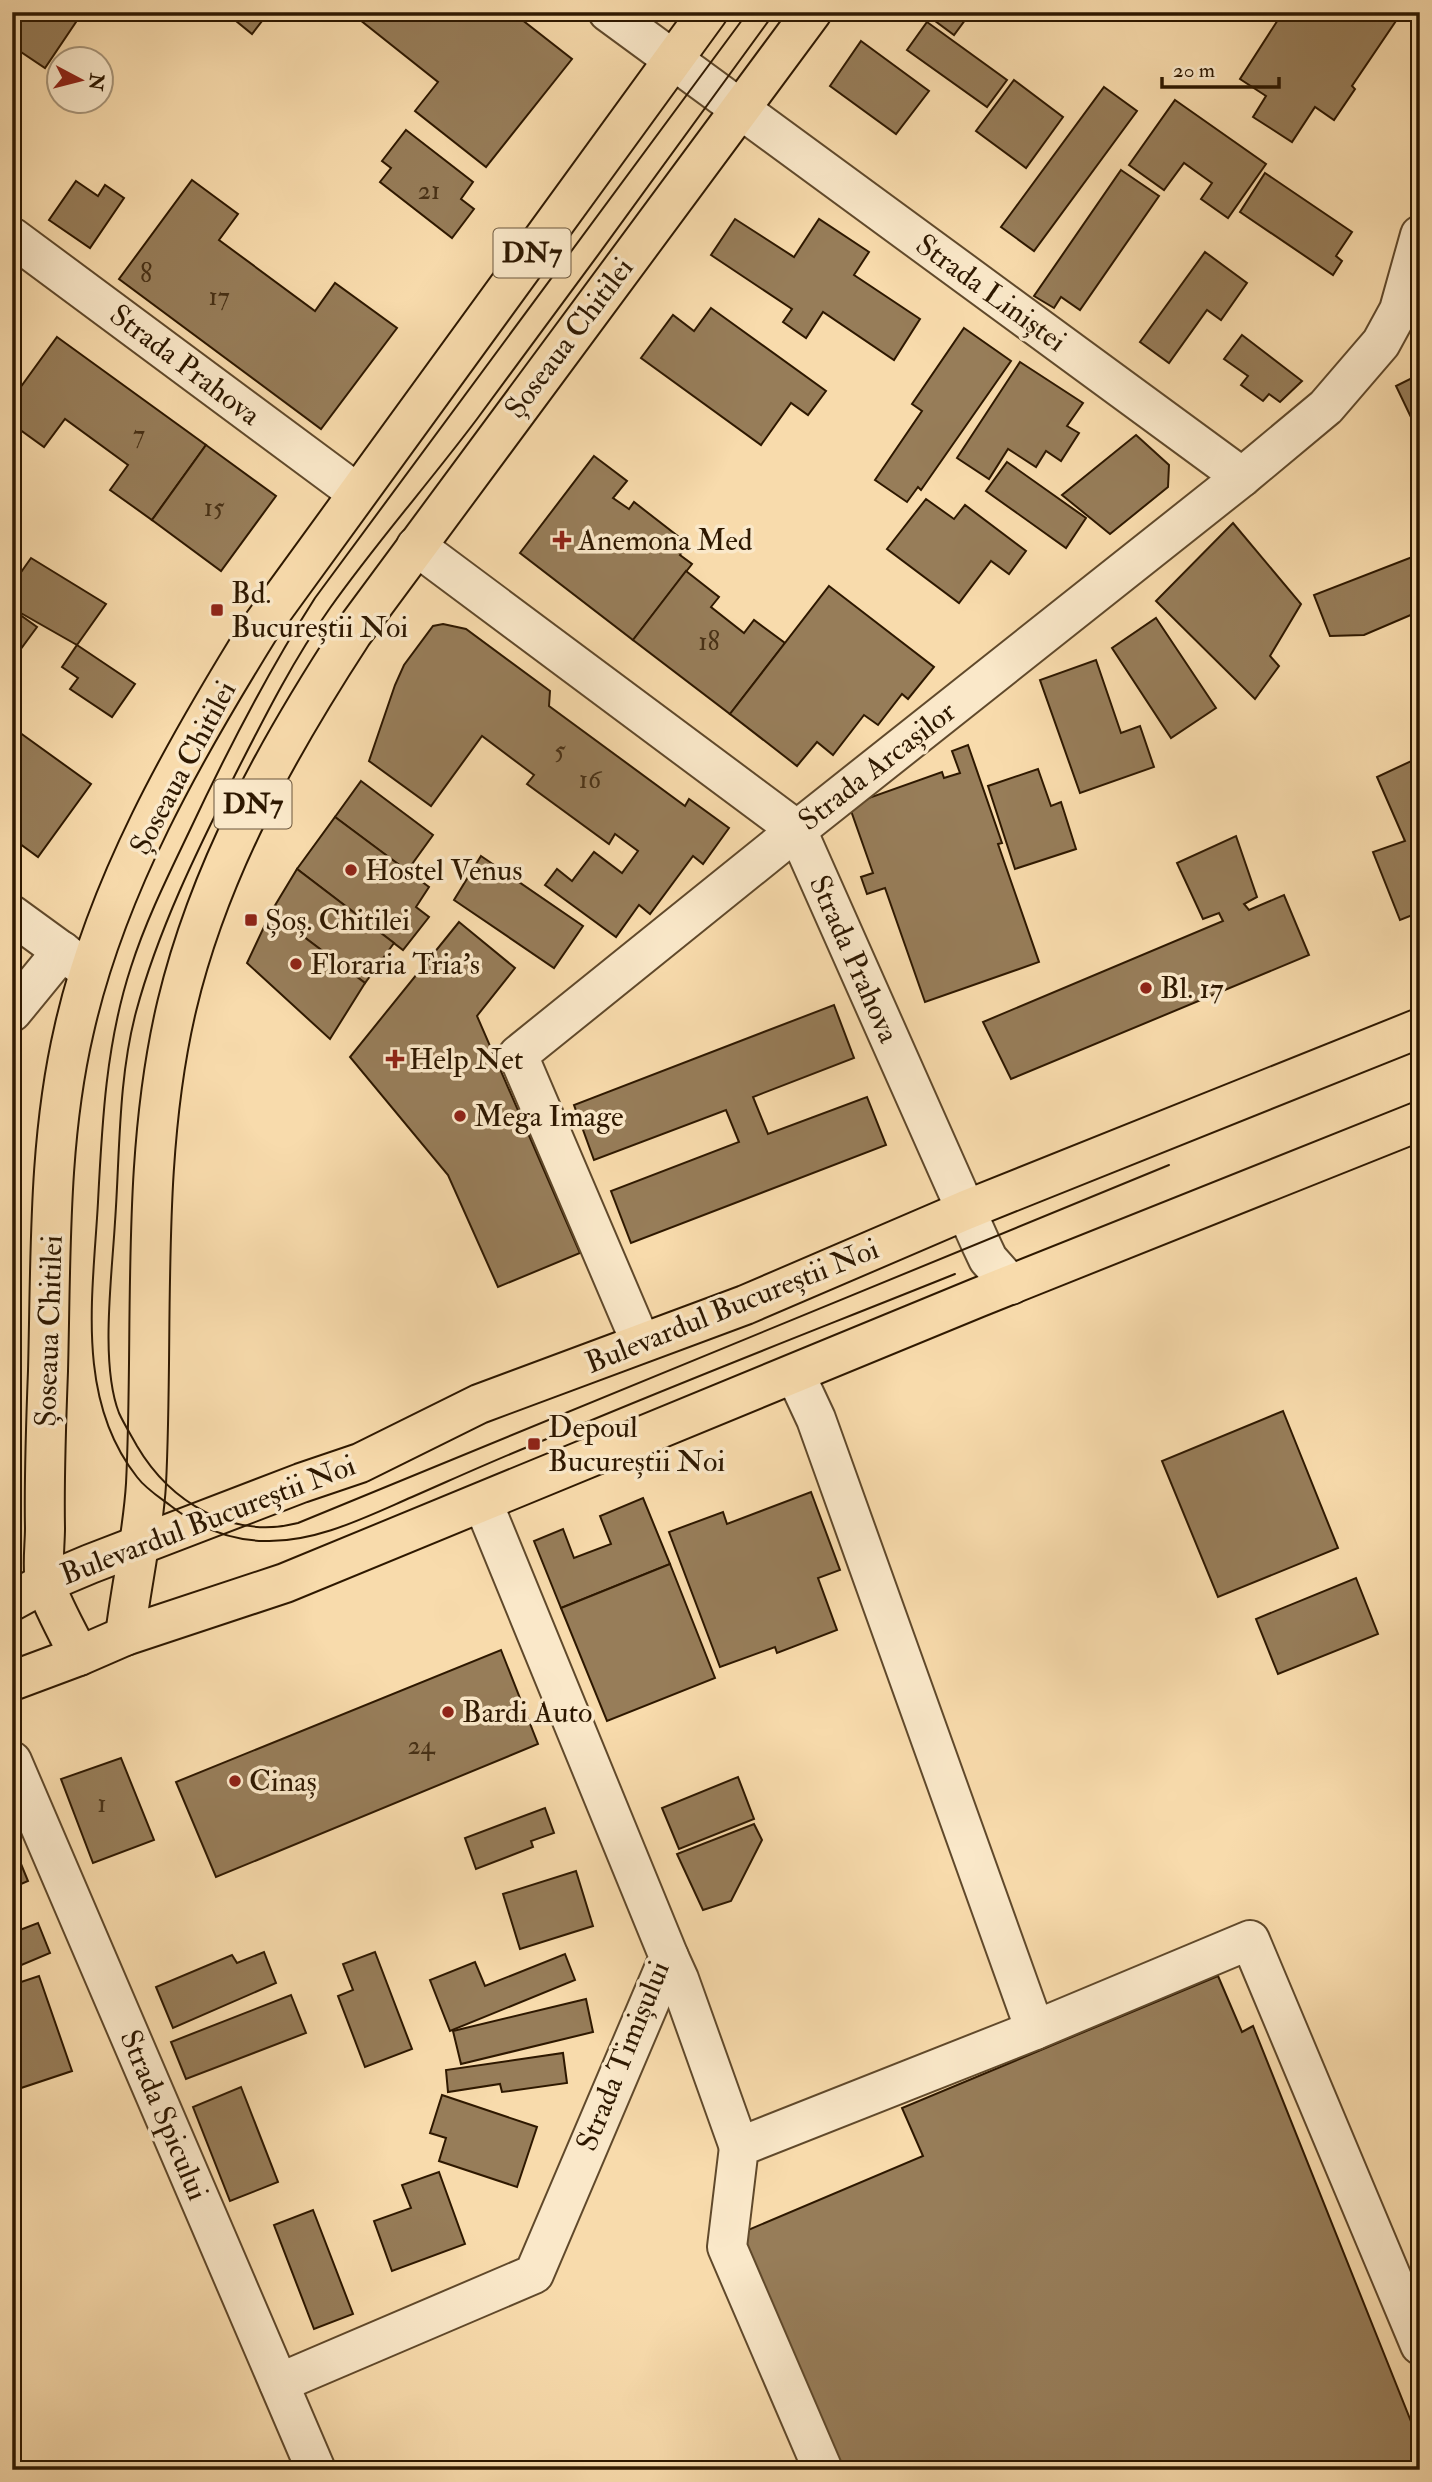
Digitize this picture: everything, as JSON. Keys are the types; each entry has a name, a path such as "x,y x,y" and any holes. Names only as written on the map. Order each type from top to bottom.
{"main road":[{"name":"Șoseaua Chitilei","path":"79,1656 46,1583 46,1415 55,1157 73,1031 76,961 119,892 211,708 260,628 708,12"},
{"name":"Șoseaua Chitilei","path":"125,1636 146,1486 150,1281 159,1116 170,1038 192,948 226,861 251,806 284,746 352,634 812,12"},
{"name":"Bulevardul Bucureștii Noi","path":"12,1601 46,1583 138,1545 360,1463 479,1404 745,1305 966,1210 1420,1028"},
{"path":"12,1681 125,1636 285,1583 1011,1285 1420,1121"}],"street":[{"path":"608,12 673,59"},
{"name":"Strada Liniștei","path":"673,59 1242,477"},
{"name":"Strada Arcașilor","path":"641,1343 518,1055 1326,407 1381,343 1399,310 1420,235"},
{"name":"Strada Prahova","path":"12,237 357,494"},
{"name":"Strada Prahova","path":"416,546 797,830 988,1259 1011,1285"},
{"path":"12,915 76,961"},
{"name":"Șoseaua Chitilei","path":"12,1012 76,961"},
{"path":"795,1374 817,1419 1035,2030"},
{"name":"Strada Timișului","path":"279,2383 534,2274 669,1957 484,1503"},
{"name":"Strada Spicului","path":"12,1761 316,2470"},
{"path":"739,2147 1035,2030 1250,1940 1420,2345"},
{"path":"669,1957 739,2147 727,2248 822,2470"}],"building":[{"path":"12,12 62,12 76,22 60,46 46,46 45,68 12,46"},
{"path":"225,12 269,12 252,34"},
{"path":"350,12 512,12 572,59 486,167 415,111 438,82"},
{"path":"923,12 971,12 954,35"},
{"path":"1283,12 1402,12 1352,86 1355,89 1334,120 1315,107 1292,142 1253,117 1266,96 1240,79"},
{"path":"927,22 1007,80 987,107 907,50"},
{"path":"861,41 929,91 896,134 830,86"},
{"path":"1014,80 1063,117 1026,168 976,131"},
{"path":"1104,87 1137,111 1034,251 1001,227"},
{"path":"1175,100 1266,164 1228,218 1201,199 1212,183 1184,163 1164,190 1129,165"},
{"path":"406,130 473,182 461,199 474,209 452,238 380,182 391,168 382,161"},
{"path":"1121,170 1159,196 1080,310 1061,297 1054,308 1034,296"},
{"path":"1265,173 1352,232 1336,256 1342,261 1333,275 1240,212"},
{"path":"192,180 238,214 219,240 315,311 335,283 397,328 321,429 119,279"},
{"path":"76,181 98,196 105,185 124,198 90,248 49,220"},
{"path":"735,219 794,257 819,219 869,252 854,275 920,319 894,360 823,312 806,338 783,322 792,309 711,255"},
{"path":"1205,252 1247,283 1221,320 1207,310 1169,363 1140,342"},
{"path":"711,308 826,391 808,415 791,403 761,445 641,358 673,315 694,331"},
{"path":"964,328 1011,361 921,490 918,487 907,502 875,480 922,411 912,404"},
{"path":"1242,335 1302,381 1280,402 1269,394 1263,401 1241,385 1248,376 1224,359"},
{"path":"57,337 206,445 152,520 110,490 128,465 65,419 44,447 12,424 12,399"},
{"path":"1020,362 1083,403 1067,426 1079,433 1061,461 1046,451 1036,467 1008,449 989,479 957,458"},
{"path":"1420,374 1420,436 1396,386"},
{"path":"1136,435 1169,465 1168,487 1110,534 1062,495"},
{"path":"206,445 276,496 221,571 152,520"},
{"path":"594,456 627,481 613,498 629,509 634,502 688,544 680,555 692,564 633,640 520,553"},
{"path":"1007,462 1086,518 1066,548 986,491"},
{"path":"926,499 954,519 965,505 1026,551 1009,574 991,561 959,603 887,549"},
{"path":"1233,523 1301,604 1270,656 1279,666 1255,699 1156,601"},
{"path":"1420,554 1420,611 1364,635 1330,636 1314,595"},
{"path":"31,558 106,604 77,645 12,608 12,585"},
{"path":"686,571 719,597 711,607 744,633 754,620 785,643 730,714 633,640"},
{"path":"829,586 934,667 908,699 902,694 878,725 864,715 833,755 817,742 797,766 730,714"},
{"path":"12,609 37,627 12,661"},
{"path":"1156,618 1216,708 1171,738 1112,648"},
{"path":"443,624 466,629 550,691 549,706 685,806 689,799 729,828 703,864 693,856 650,914 639,905 616,937 545,885 557,869 572,881 594,852 622,873 638,851 615,834 609,844 527,784 534,775 482,736 431,806 369,761 404,665 433,626"},
{"path":"77,645 135,684 112,717 70,689 78,678 62,667"},
{"path":"1096,660 1121,733 1140,726 1154,767 1080,793 1040,680"},
{"path":"12,727 91,784 38,857 12,838"},
{"path":"968,745 1002,843 998,844 1039,962 925,1002 885,888 867,894 861,877 873,873 849,805 942,772 944,778 960,773 952,751"},
{"path":"1420,757 1420,912 1400,920 1373,852 1405,841 1377,777"},
{"path":"1038,769 1051,806 1061,802 1076,849 1015,869 988,786"},
{"path":"361,781 433,835 407,871 335,817"},
{"path":"335,817 429,887 416,907 429,917 403,950 297,869"},
{"name":"Bl. 17","path":"1236,836 1257,897 1244,904 1249,910 1284,895 1309,955 1011,1079 983,1022 1223,921 1219,913 1203,919 1177,863"},
{"path":"481,856 583,926 554,968 454,900"},
{"path":"297,869 394,943 365,983 271,912"},
{"path":"271,912 365,983 330,1039 247,963"},
{"name":"Mega Image","path":"459,922 515,968 477,1016 580,1253 498,1287 448,1175 350,1057"},
{"path":"834,1005 854,1058 753,1097 768,1134 867,1097 886,1145 631,1243 611,1191 739,1142 726,1110 594,1160 574,1105"},
{"path":"1283,1411 1338,1548 1218,1597 1162,1461"},
{"path":"811,1492 840,1570 818,1578 837,1630 777,1653 775,1647 720,1667 669,1532 723,1512 727,1524"},
{"path":"643,1498 670,1564 561,1608 534,1541 563,1529 574,1558 611,1544 600,1516"},
{"path":"670,1564 715,1678 607,1721 561,1608"},
{"path":"1356,1578 1378,1634 1278,1674 1256,1619"},
{"path":"501,1650 538,1744 216,1877 176,1782"},
{"path":"121,1758 154,1840 93,1863 61,1779"},
{"path":"738,1777 754,1819 679,1849 662,1808"},
{"path":"545,1808 554,1833 531,1841 533,1847 476,1869 465,1838"},
{"path":"754,1824 762,1840 731,1901 703,1910 677,1854"},
{"path":"12,1842 28,1881 12,1888"},
{"path":"576,1871 593,1926 520,1949 503,1894"},
{"path":"38,1923 50,1953 12,1969 12,1933"},
{"path":"264,1952 276,1983 173,2028 156,1987 232,1955 237,1963"},
{"path":"375,1952 412,2049 365,2067 338,1996 353,1990 343,1964"},
{"path":"565,1954 575,1980 450,2031 430,1980 475,1962 485,1986"},
{"path":"39,1976 72,2071 12,2091 12,1985"},
{"path":"1218,1976 1242,2032 1253,2026 1420,2444 1420,2470 838,2470 741,2233 923,2156 902,2108"},
{"path":"291,1995 306,2033 186,2079 171,2042"},
{"path":"586,1999 593,2032 461,2064 453,2031"},
{"path":"563,2053 567,2083 502,2092 500,2084 448,2092 446,2070"},
{"path":"241,2087 278,2182 230,2201 193,2107"},
{"path":"442,2095 537,2127 517,2187 439,2161 446,2138 430,2133"},
{"path":"439,2172 465,2244 392,2271 374,2221 411,2208 402,2185"},
{"path":"313,2210 353,2314 314,2329 274,2225"}],"tram line":[{"path":"748,12 315,598 248,713 173,865 150,915 131,967 111,1054 104,1113 93,1273 92,1345 96,1380 104,1414 117,1447 137,1477 149,1489 182,1514 214,1531 251,1540 283,1541 321,1533 358,1520 500,1458 955,1274"},
{"path":"775,12 477,419 330,608 279,690 193,862 145,981 126,1064 109,1319 110,1370 119,1413 151,1466 167,1484 205,1512 250,1526 273,1527 298,1523 1169,1165"}],"place":[{"name":"Anemona Med","path":"562,540"},
{"name":"Bd. Bucureștii Noi","path":"217,610"},
{"name":"Hostel Venus","path":"351,870"},
{"name":"Șoș. Chitilei","path":"251,920"},
{"name":"Floraria Tria's","path":"296,964"},
{"name":"Bl. 17","path":"1146,988"},
{"name":"Help Net","path":"395,1059"},
{"name":"Mega Image","path":"460,1116"},
{"name":"Depoul Bucureștii Noi","path":"534,1444"},
{"name":"Bardi Auto","path":"448,1712"},
{"name":"Cinaș","path":"235,1781"}]}
